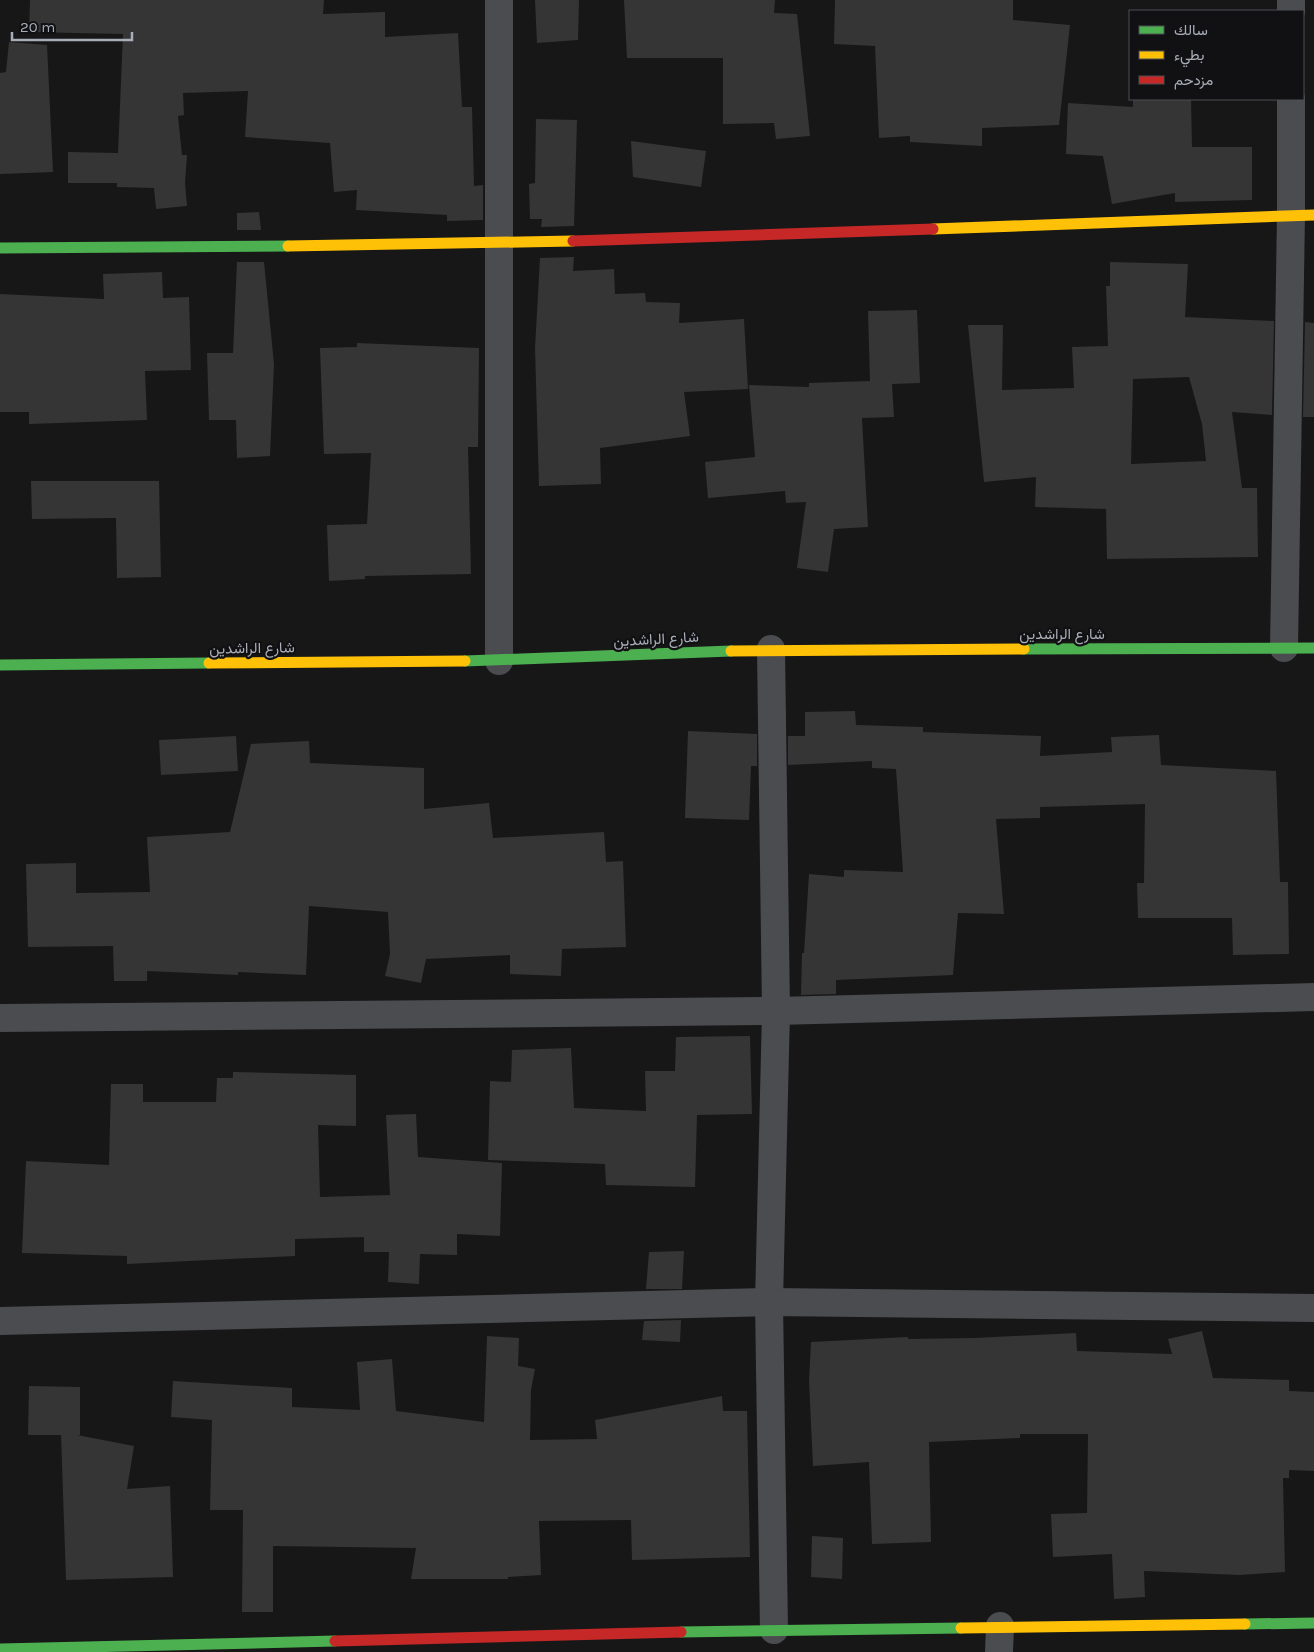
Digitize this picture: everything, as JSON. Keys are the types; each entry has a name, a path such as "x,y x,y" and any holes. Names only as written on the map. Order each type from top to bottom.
{"street":[{"path":"499,0 499,661"},
{"path":"1284,648 1303,215 1291,100"},
{"path":"0,248 499,244 1303,215"},
{"name":"شارع الراشدين","path":"0,666 499,661 771,649 1314,648"},
{"path":"771,649 776,1010 769,1302 774,1630"},
{"path":"0,1018 776,1010 1314,997"},
{"path":"0,1321 769,1302 1314,1308"},
{"path":"0,1649 774,1630 1000,1639 1314,1623"}],"building":[{"path":"30,0 324,0 323,14 385,12 385,37 458,33 462,107 472,107 474,186 483,185 483,220 447,221 447,215 356,210 357,190 334,192 330,143 245,137 248,91 183,93 184,115 178,116 182,155 187,155 185,183 187,206 156,209 154,188 117,187 117,183 68,183 68,152 118,153 123,34 29,32"},
{"path":"535,0 579,0 578,40 537,43"},
{"path":"624,0 775,0 774,13 797,14 810,136 776,139 774,123 723,124 723,58 627,58"},
{"path":"835,0 1013,0 1013,20 1070,25 1059,125 982,128 982,146 910,142 910,136 879,138 875,46 834,44"},
{"path":"9,42 47,45 53,172 0,174 0,73 6,72"},
{"path":"1133,100 1191,100 1192,147 1252,147 1252,200 1175,202 1175,193 1112,204 1103,156 1066,154 1068,103 1133,107"},
{"path":"536,119 577,120 574,226 541,227 542,219 530,219 529,184 535,183"},
{"path":"631,141 706,151 701,187 633,177"},
{"path":"259,212 261,230 237,230 237,213"},
{"path":"574,257 573,271 614,269 615,294 645,293 646,302 680,303 679,323 744,319 748,389 684,392 690,436 600,448 601,484 539,486 535,348 540,258"},
{"path":"237,262 264,262 274,364 270,456 237,458 236,420 209,420 207,353 233,353"},
{"path":"1110,262 1188,264 1185,317 1274,321 1272,415 1232,412 1242,488 1257,488 1258,557 1107,559 1106,509 1035,507 1036,477 984,482 968,325 1003,325 1002,390 1074,388 1072,347 1108,346 1106,286 1110,286","holes":["1189,377 1202,424 1206,461 1131,464 1133,379"]},
{"path":"162,272 163,298 189,297 191,370 145,371 147,420 29,424 29,412 0,412 0,294 104,299 103,274"},
{"path":"917,310 920,383 892,384 894,417 862,418 868,527 834,529 828,572 797,568 806,502 786,503 785,491 708,498 705,462 755,457 749,385 809,387 809,383 870,381 868,311"},
{"path":"1305,322 1314,323 1314,417 1303,417"},
{"path":"357,343 479,348 478,447 468,447 471,574 365,576 365,579 329,581 327,525 367,524 371,453 324,454 320,348 357,347"},
{"path":"31,481 159,481 161,577 117,578 116,518 32,519"},
{"path":"855,711 856,725 923,727 923,732 1041,736 1040,756 1112,752 1111,737 1159,735 1161,765 1276,771 1280,882 1288,882 1289,954 1233,955 1232,918 1138,918 1137,883 1144,883 1145,804 1040,807 1040,818 996,819 1004,914 958,913 953,975 836,980 836,994 801,995 802,953 804,953 809,874 844,877 844,870 903,872 896,769 872,768 872,761 788,765 788,736 805,736 805,712"},
{"path":"688,731 757,734 757,766 751,766 749,820 685,818"},
{"path":"236,736 238,771 161,775 159,740"},
{"path":"309,741 310,763 424,768 424,809 489,803 493,838 604,832 606,862 623,861 626,947 562,949 561,976 510,974 510,955 426,959 421,983 385,976 390,954 388,912 309,906 306,975 238,972 238,975 147,971 147,981 114,981 113,946 28,947 26,864 76,863 76,893 150,892 147,837 230,832 251,744"},
{"path":"750,1036 752,1114 697,1115 695,1187 606,1185 605,1164 488,1160 490,1081 511,1082 512,1050 571,1048 574,1108 646,1111 645,1071 675,1071 676,1037"},
{"path":"233,1072 356,1075 356,1126 318,1125 320,1197 390,1195 386,1115 416,1114 418,1157 502,1163 500,1236 457,1234 457,1255 420,1254 419,1284 388,1282 389,1252 364,1252 364,1237 295,1239 295,1256 127,1264 127,1256 22,1253 26,1161 109,1165 111,1084 143,1084 143,1102 216,1102 217,1078 233,1078"},
{"path":"684,1251 682,1289 646,1289 649,1252"},
{"path":"681,1320 680,1342 642,1340 644,1321"},
{"path":"1202,1331 1213,1378 1289,1380 1289,1391 1314,1392 1314,1471 1289,1470 1289,1478 1283,1478 1285,1572 1240,1575 1144,1571 1145,1597 1114,1599 1112,1554 1053,1557 1051,1514 1087,1513 1088,1434 1020,1434 1020,1438 929,1442 931,1542 872,1544 869,1462 813,1466 809,1381 811,1342 908,1337 908,1339 975,1338 1076,1333 1077,1351 1172,1354 1168,1339"},
{"path":"487,1336 519,1338 518,1366 535,1369 531,1390 530,1440 597,1439 595,1420 722,1396 723,1411 747,1411 750,1557 632,1560 631,1520 539,1521 541,1575 508,1577 508,1579 411,1579 416,1548 273,1546 273,1612 242,1612 243,1510 210,1510 212,1420 171,1417 173,1381 292,1388 292,1407 360,1410 357,1362 392,1359 396,1411 484,1422"},
{"path":"29,1386 80,1387 80,1435 77,1435 134,1446 127,1489 170,1486 173,1577 66,1580 61,1435 28,1435"},
{"path":"812,1536 843,1538 842,1579 811,1577"}],"traffic: fast":[{"path":"0,248 288,246"},
{"path":"1024,649 1314,648"},
{"path":"465,661 731,651"},
{"path":"0,665 209,663"},
{"path":"1245,1624 1314,1623"},
{"path":"681,1632 961,1628"},
{"path":"0,1649 335,1641"}],"traffic: slow":[{"path":"933,229 1314,215"},
{"path":"288,246 573,241"},
{"path":"731,651 1024,649"},
{"path":"209,663 465,661"},
{"path":"961,1628 1245,1624"}],"traffic: jam":[{"path":"573,241 933,229"},
{"path":"335,1641 681,1632"}]}
